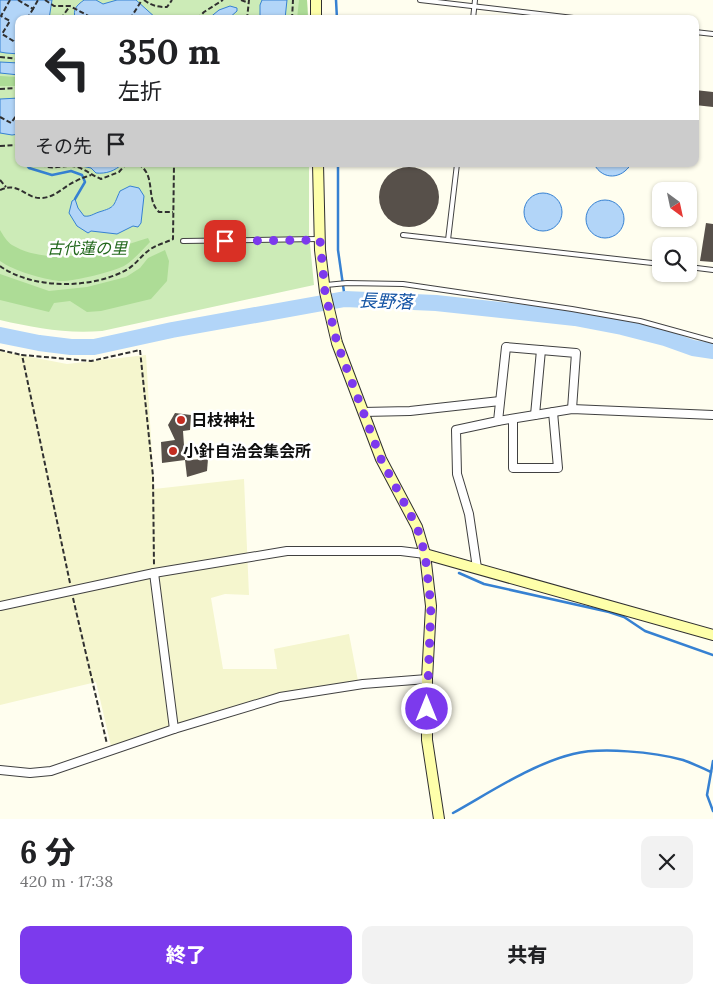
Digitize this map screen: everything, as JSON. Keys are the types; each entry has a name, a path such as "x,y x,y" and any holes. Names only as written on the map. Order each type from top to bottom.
{"main road":[{"path":"316,0 316,15"},
{"path":"318,167 320,240 325,289 337,343 381,459 417,527 425,554 431,606 427,679 427,740 440,819"},
{"path":"425,554 713,634"}],"street":[{"path":"498,421 506,347 576,354 572,409"},
{"path":"535,415 541,350"},
{"path":"363,412 410,411 500,401"},
{"path":"477,568 469,514 456,474 456,430 572,409 713,415"},
{"path":"514,419 513,468 558,468 553,412"},
{"path":"0,606 154,573 287,551 401,551 425,554"},
{"path":"154,573 174,729"},
{"path":"0,770 30,773 51,771 174,729 280,697 364,684 427,679"}],"lane":[{"path":"420,0 549,15"},
{"path":"473,15 475,0"},
{"path":"699,32 713,34"},
{"path":"448,240 457,167"},
{"path":"404,235 652,263"},
{"path":"183,241 320,240"},
{"path":"697,268 713,270"},
{"path":"325,289 336,284 347,283 403,284 572,309 640,322 713,341"}],"path":[{"path":"10,0 0,16 10,21 2,34 14,42 15,41"},
{"path":"18,0 33,9"},
{"path":"29,15 38,0"},
{"path":"45,0 54,6 70,6 87,15"},
{"path":"132,15 143,0 153,6 168,7 172,0"},
{"path":"201,15 223,0"},
{"path":"240,0 249,2 247,15"},
{"path":"292,15 293,0"},
{"path":"63,15 70,6"},
{"path":"0,57 15,59"},
{"path":"0,89 15,88"},
{"path":"0,117 11,123 15,118"},
{"path":"0,146 15,146"},
{"path":"45,167 64,167"},
{"path":"77,167 101,179 119,172 123,167"},
{"path":"141,167 147,172 150,180 152,202 156,209 160,212 173,212"},
{"path":"0,266 26,278 59,285 90,282 131,267 150,249 173,240 174,167"},
{"path":"0,190 6,187 23,190 34,198 42,198 52,196 77,180 91,175"},
{"path":"0,180 6,187"},
{"path":"0,350 22,356 91,361 140,350 153,476 154,573"},
{"path":"22,356 108,751"}],"green space":[{"name":"古代蓮の里","path":"0,0 307,0 308,15 15,15 15,167 309,167 309,234 314,285 102,331 76,332 51,330 0,320"},
{"path":"299,0 307,0 308,15 297,15"},
{"path":"0,76 15,77 15,86 0,86"},
{"path":"0,230 12,245 27,252 44,255 80,255 115,248 148,238 150,242 135,258 124,266 92,276 59,281 29,274 0,261"},
{"path":"165,250 169,261 167,281 151,299 101,311 87,312 70,301 54,303 49,312 0,300 0,274 49,291 87,287 126,277 140,268 148,258"},
{"path":"0,351 67,364 146,355 154,489 244,479 249,595 225,594 211,598 223,669 277,669 274,649 349,634 358,681 272,696 111,746 96,682 0,705"}],"water":[{"path":"0,0 52,0 50,15 15,15 15,54 0,52"},
{"path":"84,0 96,0 103,4 117,0 136,0 153,15 74,15 79,4"},
{"path":"262,0 287,0 285,15 260,15"},
{"path":"230,6 237,8 237,11 232,15 213,15 219,10"},
{"path":"0,62 15,63 15,75 0,73"},
{"path":"15,98 15,135 0,133 0,99"},
{"path":"86,167 118,167 100,173 96,173 91,168"},
{"path":"596,167 629,167 623,173 612,176 602,173"},
{"path":"130,186 139,188 144,196 141,223 138,227 133,226 117,234 91,231 88,233 77,226 69,213 72,201 75,199 78,208 84,216 90,216 108,209 113,205 120,191"},
{"path":"543,193 556,199 562,212 556,225 543,231 530,225 524,212 530,199"},
{"path":"605,200 612,201 618,206 623,212 623,226 618,232 612,237 605,238 598,237 592,232 587,226 586,219 587,212 592,206 598,201"}],"building":[{"path":"699,90 713,92 713,107 699,105"},
{"path":"403,167 415,167 426,172 434,180 439,191 437,209 426,222 415,227 403,227 392,222 384,214 379,203 379,191 384,180 392,172"},
{"path":"706,223 713,224 713,262 700,261"},
{"path":"175,413 191,415 190,430 183,431 185,460 162,463 161,442 175,440 168,425"},
{"path":"208,459 207,471 187,477 185,460"}],"waterway":[{"path":"336,0 337,15"},
{"path":"28,167 52,175 71,171 82,175 85,182 75,199"},
{"path":"338,167 338,250 345,299"},
{"name":"長野落","path":"0,335 39,343 71,347 94,347 172,330 345,299 436,303 575,318 622,327 665,338 693,348 713,351"},
{"path":"459,573 484,584 609,612 624,617 645,631 713,655"},
{"path":"453,813 496,788 542,765 573,754 585,752 628,751 658,755 683,760 711,772"},
{"path":"713,761 707,795 713,811"}],"place":[{"name":"日枝神社","path":"181,420"},
{"name":"小針自治会集会所","path":"173,451"}],"route":[{"path":"225,241 320,240 325,292 337,343 381,459 417,527 425,554 431,606 427,709"}]}
